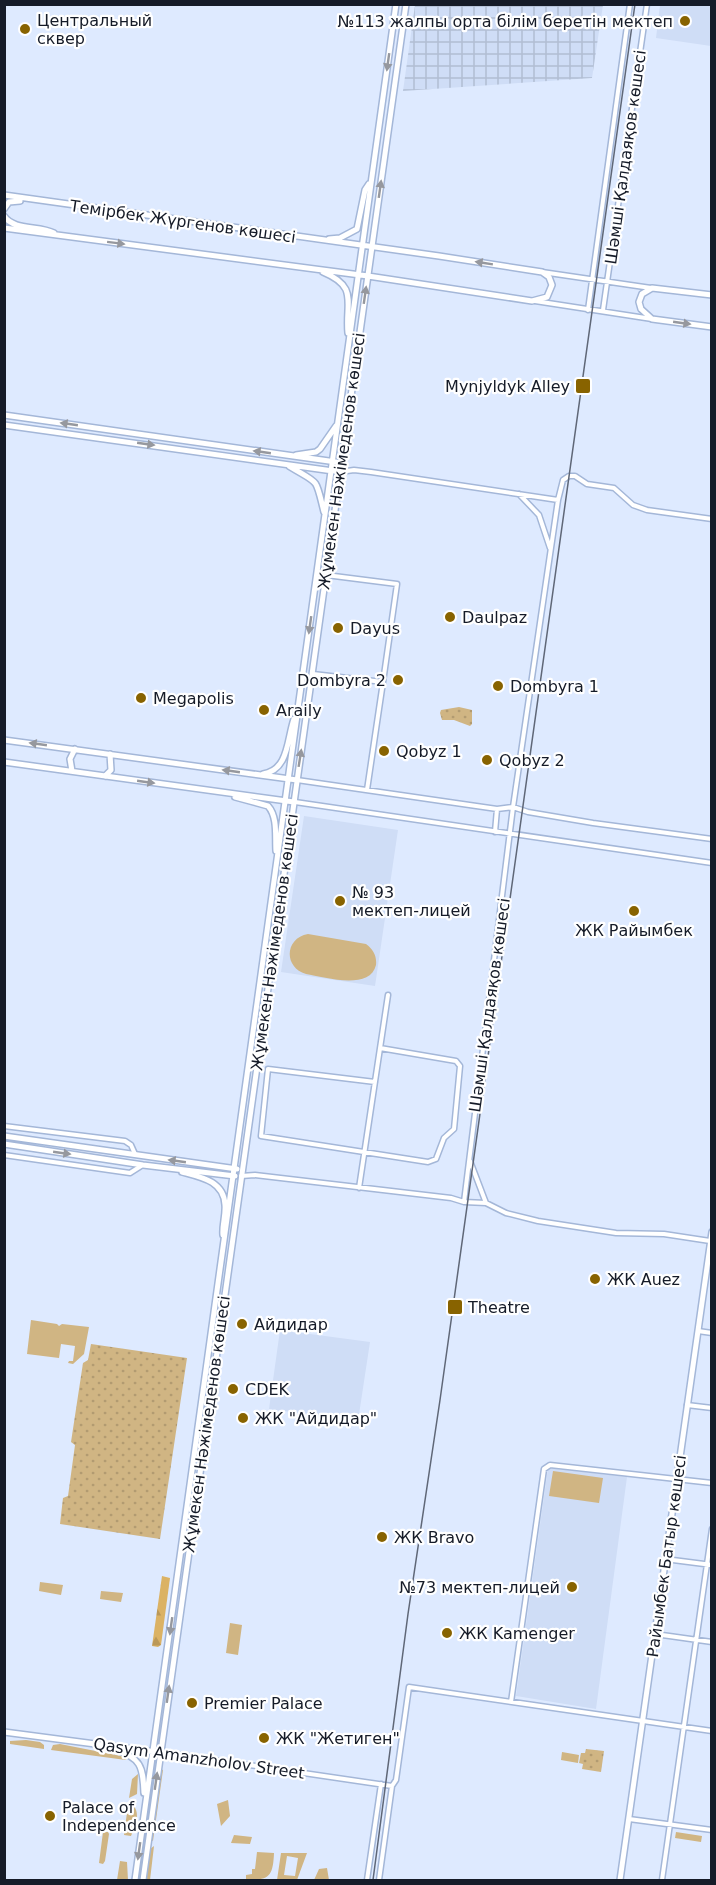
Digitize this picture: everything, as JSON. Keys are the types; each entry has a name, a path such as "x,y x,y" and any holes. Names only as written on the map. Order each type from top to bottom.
{"main road":[{"name":"Жұмекен Нәжімеденов көшесі","path":"237,1171 277,861 396,4"},
{"name":"Жұмекен Нәжімеденов көшесі","path":"135,1881 224,1246 313,674 406,4"},
{"path":"316,240 340,238 357,230 365,190 372,180"},
{"name":"Темірбек Жүргенов көшесі","path":"4,194 371,247"},
{"path":"4,209 9,202 15,200 58,206 66,204"},
{"path":"4,216 8,221 17,225 47,230 58,235"},
{"name":"Темірбек Жүргенов көшесі","path":"4,228 368,276"},
{"path":"368,276 532,301 547,297 552,285 549,276 542,272 371,247"},
{"path":"316,269 337,278 347,291 349,341"},
{"path":"711,295 652,288 642,294 639,302 641,309 652,319 711,327"},
{"path":"5,415 341,463"},
{"path":"293,456 316,452 320,449 338,422"},
{"path":"4,425 340,472"},
{"path":"285,464 312,478 316,483 325,517"},
{"path":"258,775 274,771 283,762 292,725 298,712"},
{"path":"4,740 297,780"},
{"path":"72,771 70,759 75,750"},
{"path":"105,776 111,770 110,754"},
{"path":"4,762 294,802"},
{"path":"225,793 268,806 272,810 277,861"},
{"path":"4,1136 237,1171 241,1176"},
{"path":"4,1144 143,1165 237,1171"},
{"path":"156,1166 208,1179 215,1184 224,1196 224,1246"},
{"name":"Жұмекен Нәжімеденов көшесі","path":"142,1881 241,1176"},
{"name":"Райымбек Батыр көшесі","path":"620,1881 711,1232"},
{"name":"Qasym Amanzholov Street","path":"4,1732 160,1752"},
{"path":"101,1744 119,1750 137,1760 143,1776 145,1806"}],"street":[{"name":"Шәмші Қалдаяқов көшесі","path":"588,310 630,4"},
{"name":"Шәмші Қалдаяқов көшесі","path":"603,310 647,4"},
{"path":"542,272 652,288"},
{"path":"532,301 652,319"},
{"path":"341,463 354,470"},
{"path":"340,472 354,470 558,500 563,480 569,476 575,476 587,484 614,488 633,505 647,510 711,519"},
{"path":"518,494 539,515 551,551"},
{"name":"Шәмші Қалдаяқов көшесі","path":"464,1202 513,807 558,500"},
{"path":"325,575 397,584 367,790"},
{"path":"313,674 383,682"},
{"path":"297,780 496,809 513,807 528,812 593,823 711,839"},
{"path":"294,802 711,863"},
{"path":"495,832 496,809"},
{"path":"359,1188 388,994"},
{"path":"375,1082 268,1069 261,1136 428,1162 436,1159 444,1138 454,1129 460,1066 456,1061 380,1048"},
{"path":"4,1126 125,1141 131,1145 135,1155"},
{"path":"4,1155 130,1173 143,1165"},
{"path":"469,1158 486,1203"},
{"path":"237,1171 441,1197 464,1202 486,1203 506,1213 538,1221 616,1233 664,1234 711,1241"},
{"path":"241,1176 255,1175"},
{"path":"698,1332 711,1334"},
{"path":"687,1405 711,1408"},
{"path":"512,1702 543,1469 550,1465 711,1483"},
{"path":"662,1881 696,1640 709,1565 711,1530"},
{"path":"665,1559 709,1565"},
{"path":"655,1634 711,1642"},
{"path":"379,1881 392,1785 396,1780 409,1687 711,1731"},
{"name":"Qasym Amanzholov Street","path":"160,1752 392,1785"},
{"path":"367,1881 381,1784"},
{"path":"628,1819 711,1830"}],"shaded area":[{"path":"415,5 603,5 592,78 403,91"},
{"name":"№113 жалпы орта білім беретін мектеп","path":"660,5 711,5 711,46 656,38"},
{"path":"459,707 472,710 470,726 454,720 442,720 441,710"},
{"name":"№ 93 мектеп-лицей","path":"304,816 398,830 375,986 281,972"},
{"path":"308,934 366,944 373,950 376,959 372,973 365,978 346,980 306,974 299,970 290,959 291,947 300,937"},
{"path":"31,1320 59,1326 62,1324 89,1327 84,1354 73,1364 68,1363 73,1361 75,1346 61,1344 59,1358 27,1354"},
{"path":"280,1330 370,1342 358,1421 269,1409"},
{"path":"91,1344 187,1358 160,1539 60,1524 63,1498 68,1496 75,1445 71,1442 83,1363 88,1360"},
{"name":"№73 мектеп-лицей","path":"548,1468 627,1477 596,1709 516,1696"},
{"path":"553,1471 603,1478 599,1503 549,1496"},
{"path":"40,1582 63,1585 61,1595 39,1591"},
{"path":"101,1591 123,1593 121,1602 100,1599"},
{"path":"230,1623 242,1625 238,1655 226,1653"},
{"path":"10,1741 40,1742 44,1745 44,1749 10,1744"},
{"path":"60,1744 127,1758 126,1760 51,1750 53,1745"},
{"path":"586,1749 604,1751 601,1772 582,1769 583,1764 579,1763 581,1753 585,1753"},
{"path":"562,1752 579,1755 578,1763 561,1760"},
{"path":"160,1769 163,1770 153,1841 151,1840"},
{"path":"138,1774 137,1794 129,1798 132,1779"},
{"path":"228,1800 230,1816 221,1826 217,1804"},
{"path":"128,1805 133,1805 137,1812 137,1820 131,1836 124,1835"},
{"path":"103,1832 109,1834 103,1864 99,1863"},
{"path":"676,1832 702,1836 701,1842 675,1838"},
{"path":"234,1835 252,1837 250,1844 231,1843"},
{"path":"154,1846 150,1880 145,1880 150,1849"},
{"path":"257,1852 274,1853 271,1872 265,1878 246,1880 246,1875 252,1874 252,1869 255,1869"},
{"path":"281,1853 307,1853 297,1880 277,1880","holes":["287,1856 298,1858 295,1876 284,1875"]},
{"path":"120,1861 127,1862 128,1880 117,1880"},
{"path":"327,1868 329,1880 314,1880 319,1869"}],"green space":[{"path":"162,1576 170,1578 161,1645 158,1647 152,1646"}],"tram line":[{"path":"373,1880 408,1614 440,1400 635,4"}],"place":[{"name":"№113 жалпы орта білім беретін мектеп","path":"685,21"},
{"name":"Центральный сквер","path":"25,29"},
{"name":"Mynjyldyk Alley","path":"583,386"},
{"name":"Daulpaz","path":"450,617"},
{"name":"Dayus","path":"338,628"},
{"name":"Dombyra 2","path":"398,680"},
{"name":"Dombyra 1","path":"498,686"},
{"name":"Megapolis","path":"141,698"},
{"name":"Araily","path":"264,710"},
{"name":"Qobyz 1","path":"384,751"},
{"name":"Qobyz 2","path":"487,760"},
{"name":"№ 93 мектеп-лицей","path":"340,901"},
{"name":"ЖК Райымбек","path":"634,911"},
{"name":"ЖК Auez","path":"595,1279"},
{"name":"Theatre","path":"455,1307"},
{"name":"Айдидар","path":"242,1324"},
{"name":"CDEK","path":"233,1389"},
{"name":"ЖК \"Айдидар\"","path":"243,1418"},
{"name":"ЖК Bravo","path":"382,1537"},
{"name":"№73 мектеп-лицей","path":"572,1587"},
{"name":"ЖК Kamenger","path":"447,1633"},
{"name":"Premier Palace","path":"192,1703"},
{"name":"ЖК \"Жетиген\"","path":"264,1738"},
{"name":"Palace of Independence","path":"50,1816"}]}
